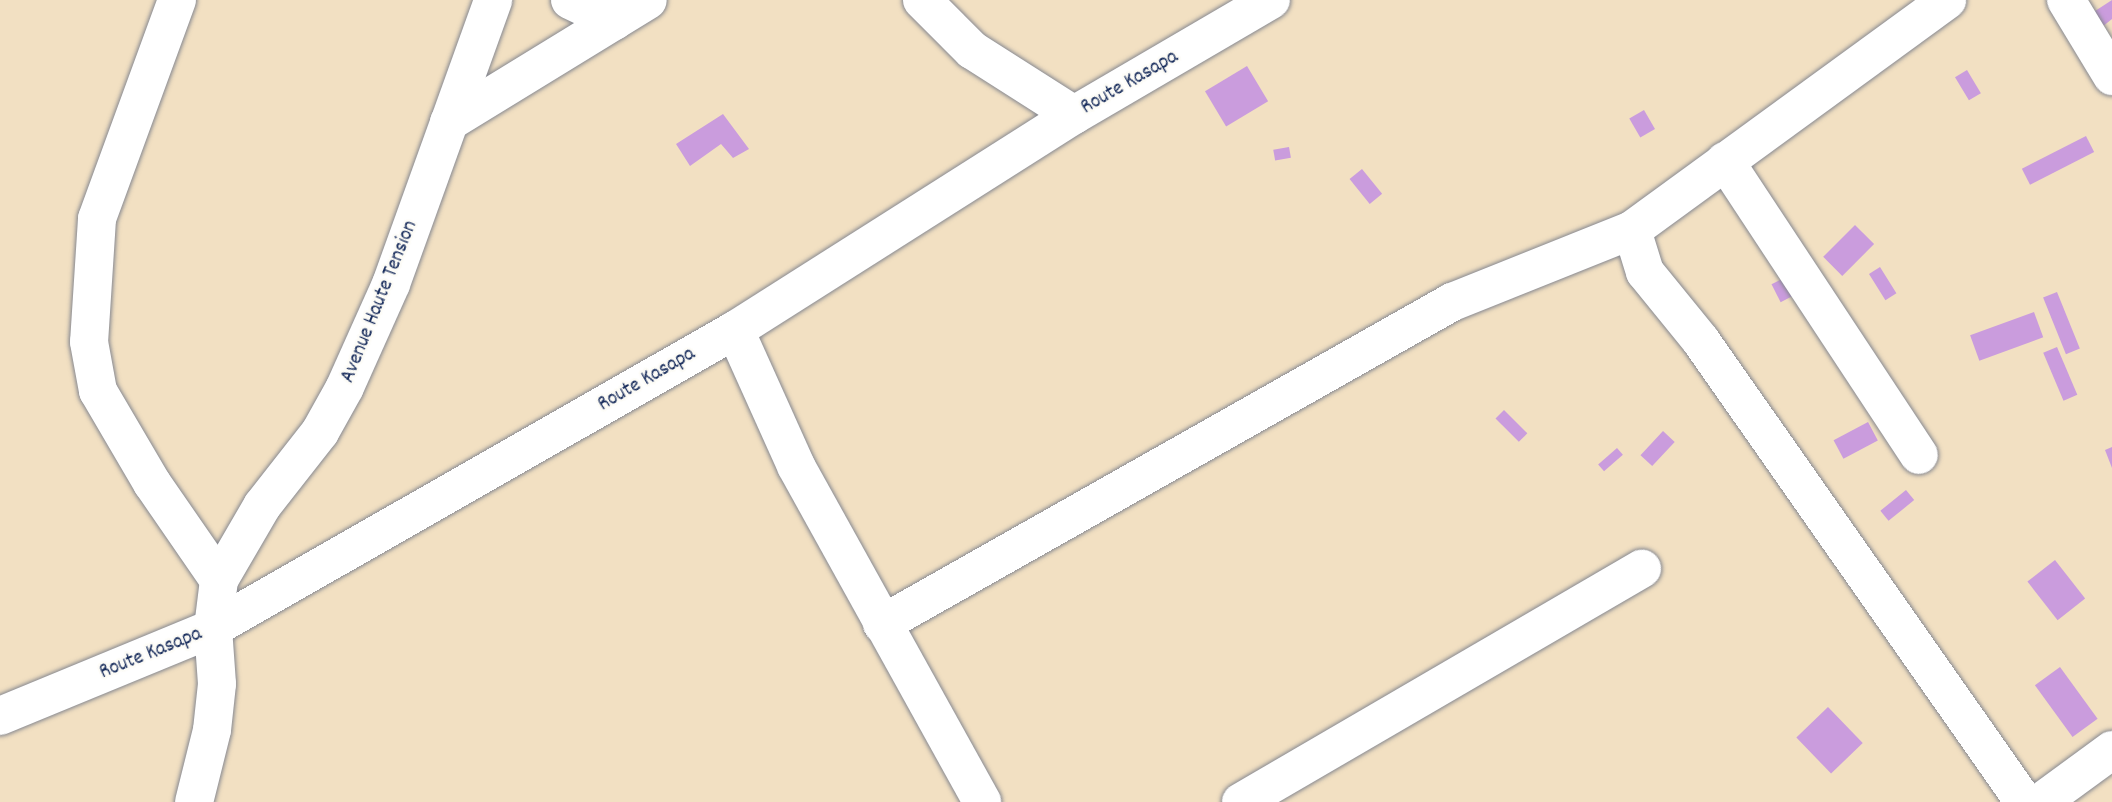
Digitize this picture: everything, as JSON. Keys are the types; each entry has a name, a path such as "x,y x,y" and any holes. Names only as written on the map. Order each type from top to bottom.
{"street":[{"path":"177,0 97,219 89,342 98,391 152,482 219,580 213,628 216,684 212,730 194,802"},
{"name":"Avenue Haute Tension","path":"219,580 262,506 320,432 345,387 391,284 493,0"},
{"path":"570,0 614,21"},
{"path":"449,122 648,0"},
{"path":"922,0 972,50 1074,115"},
{"name":"Route Kasapa","path":"0,716 213,628 735,330 1074,115 1271,0"},
{"path":"882,624 1452,302 1632,230 1947,0"},
{"path":"2066,0 2112,76"},
{"path":"1725,161 1919,455"},
{"path":"1632,230 1645,272 1701,341 2024,802"},
{"path":"735,330 796,466 982,802"},
{"path":"1241,802 1642,569"},
{"path":"2041,802 2112,750"}],"building":[{"path":"2112,0 2112,19 2102,27 2092,13"},
{"path":"1247,66 1268,101 1226,126 1205,91"},
{"path":"1967,70 1981,93 1969,100 1955,77"},
{"path":"1644,110 1655,129 1640,138 1629,118"},
{"path":"723,114 749,149 733,158 721,144 690,166 676,144"},
{"path":"2086,136 2094,152 2030,185 2022,169"},
{"path":"1289,147 1291,158 1275,161 1273,150"},
{"path":"1362,169 1382,194 1370,204 1350,179"},
{"path":"1855,225 1874,244 1842,276 1823,257"},
{"path":"1880,267 1896,293 1885,300 1869,274"},
{"path":"1784,278 1793,296 1781,302 1772,284"},
{"path":"2057,292 2080,349 2066,354 2043,298"},
{"path":"2034,312 2043,337 1979,361 1970,335"},
{"path":"2057,347 2077,395 2064,401 2043,353"},
{"path":"1504,410 1527,433 1519,442 1496,418"},
{"path":"1868,422 1878,441 1843,459 1834,440"},
{"path":"1663,431 1675,442 1652,466 1640,455"},
{"path":"2112,447 2112,468 2105,450"},
{"path":"1617,448 1623,455 1604,471 1598,464"},
{"path":"1906,490 1914,500 1889,521 1880,511"},
{"path":"2055,560 2085,599 2058,620 2027,582"},
{"path":"2060,667 2098,719 2073,737 2035,685"},
{"path":"1828,707 1863,743 1831,774 1796,738"}]}
